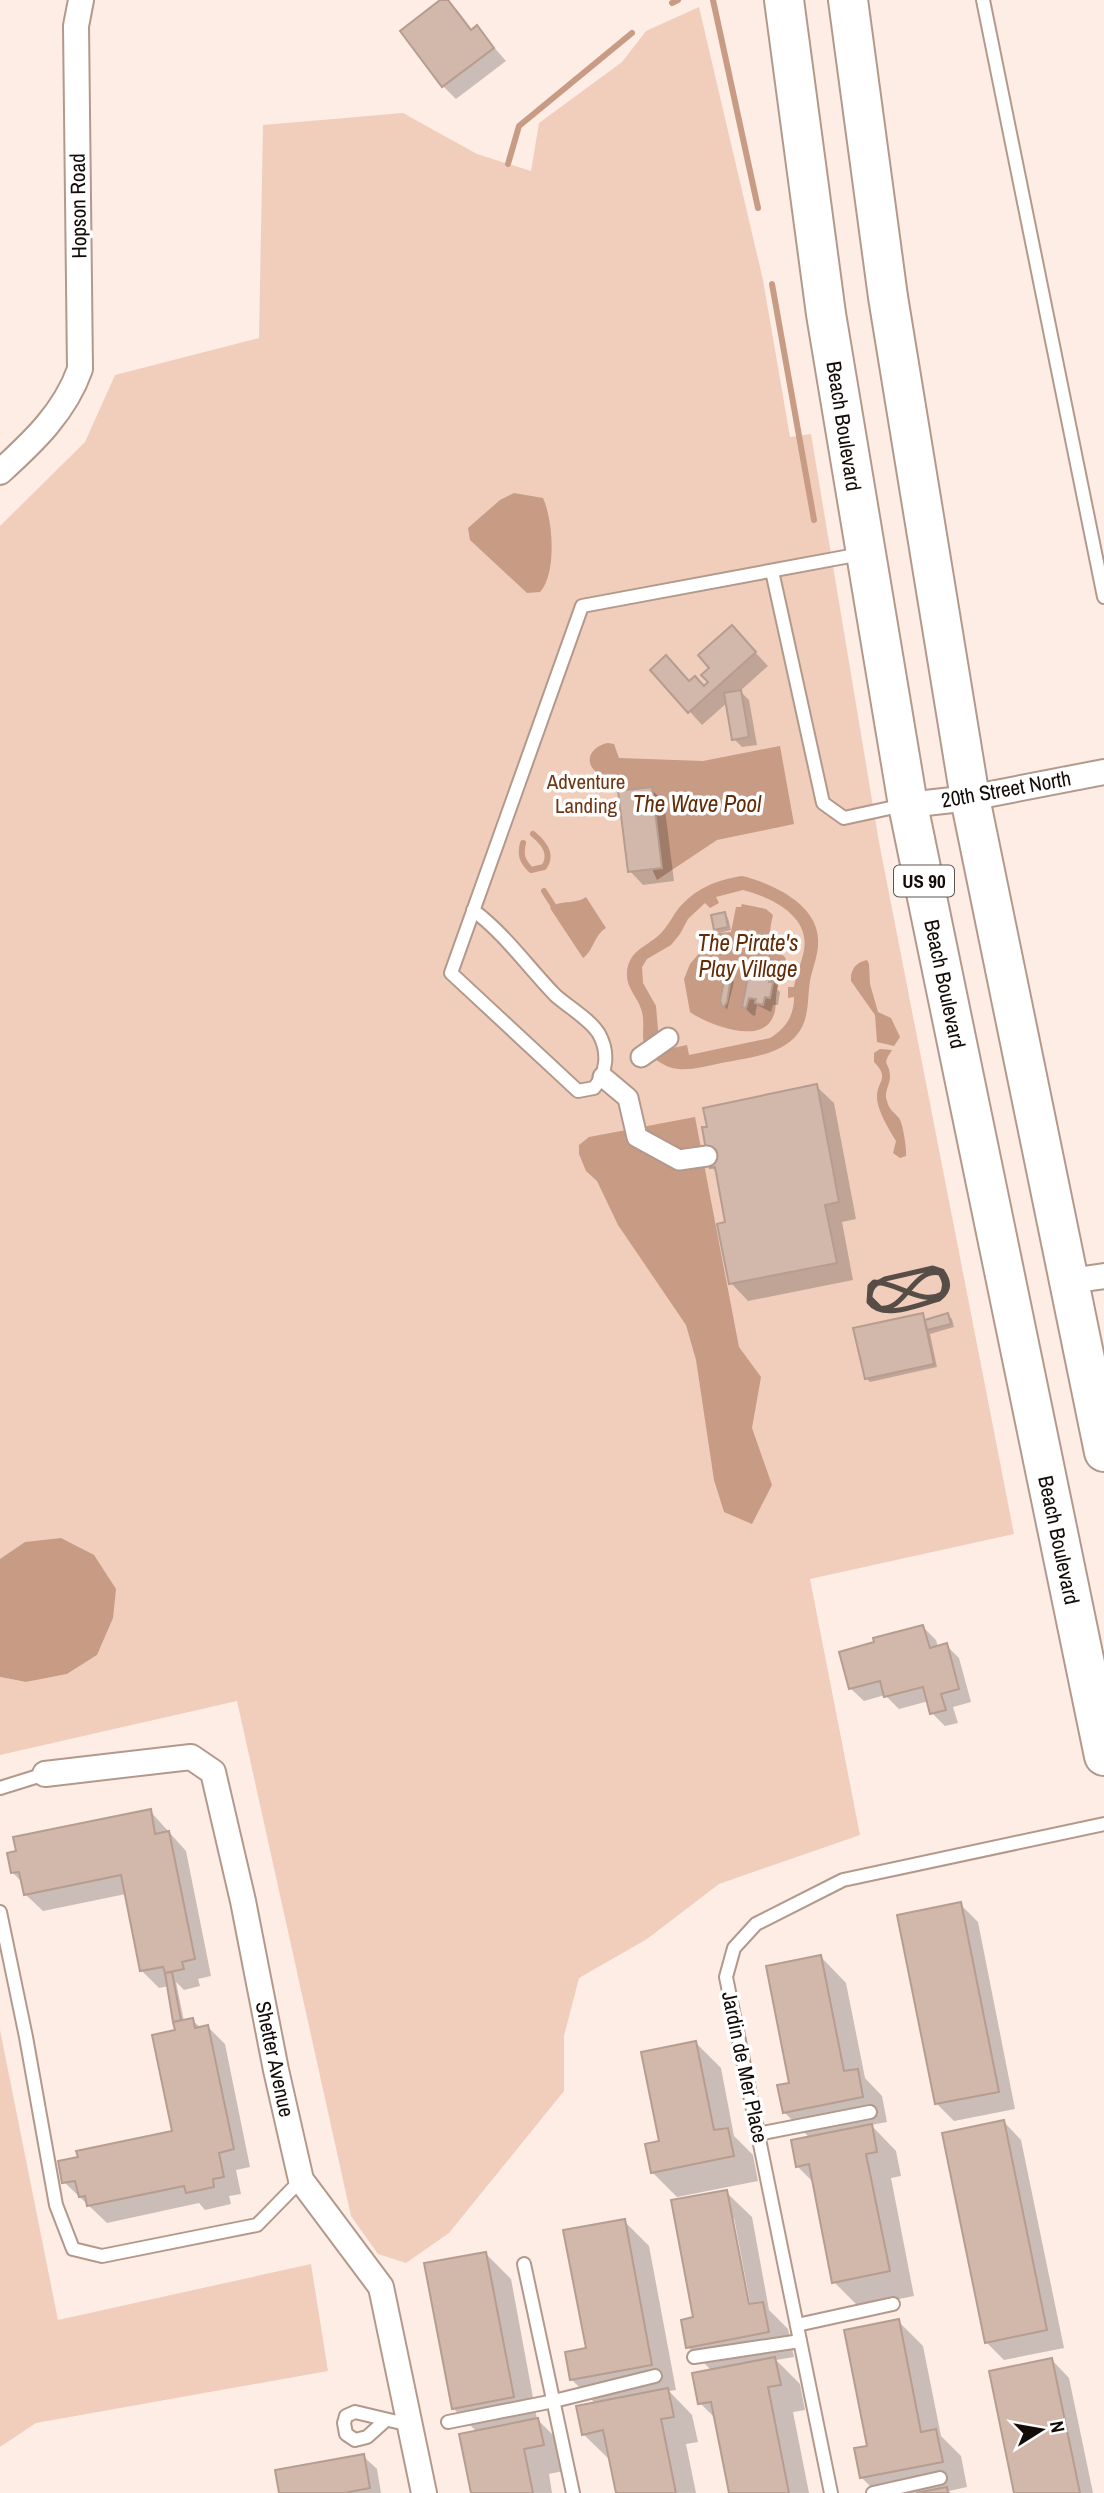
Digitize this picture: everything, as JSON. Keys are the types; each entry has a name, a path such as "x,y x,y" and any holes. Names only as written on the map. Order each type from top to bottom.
{"highway":[{"name":"Beach Boulevard","path":"784,0 826,314 908,805 1104,1756"},
{"path":"823,0 844,162 878,226"},
{"name":"US 90","path":"848,0 878,226 927,546 970,798 1087,1278 1104,1452"},
{"path":"1063,1557 1088,1563 1104,1645"}],"street":[{"name":"Hopson Road","path":"0,472 34,441 60,408 72,390 80,369 76,26 81,0"},
{"name":"20th Street North","path":"908,805 970,798 1104,772"},
{"path":"641,1058 668,1038"},
{"path":"603,1077 628,1098 637,1137 679,1160 707,1156"},
{"name":"Shetter Avenue","path":"45,1774 191,1757 213,1772 301,2180 381,2287 424,2493"}],"lane":[{"path":"983,0 1104,597"},
{"path":"473,910 494,926 555,995 599,1032 606,1057 603,1077 594,1088 578,1091 451,973 473,910 582,606 864,553"},
{"path":"772,571 823,803 844,818 908,805"},
{"path":"0,1788 45,1774"},
{"name":"Jardin de Mer Place","path":"831,2493 726,1977 734,1948 756,1924 843,1880 1104,1824"},
{"path":"0,1912 56,2205 73,2249 102,2256 257,2225 301,2180"},
{"path":"758,2134 870,2112"},
{"path":"524,2264 573,2493"},
{"path":"797,2325 893,2304"},
{"path":"694,2357 800,2341"},
{"path":"448,2422 655,2376"},
{"path":"386,2420 411,2425"},
{"path":"873,2493 940,2478"}],"green space":[{"name":"Adventure Landing","path":"699,7 763,280 790,437 811,434 879,842 1014,1534 810,1579 860,1835 719,1884 647,1939 579,1978 564,2036 564,2091 449,2233 406,2263 378,2254 351,2216 237,1701 0,1755 0,1677 26,1682 67,1674 97,1655 0,1559 0,526 85,442 115,375 259,338 263,125 403,113 477,154 531,171 539,123 622,62 646,31"},
{"path":"0,2030 58,2320 311,2264 328,2371 36,2423 0,2447"}],"water":[{"path":"514,493 543,498 549,519 551,560 540,592 527,593 470,540 468,528 500,500"},
{"name":"The Wave Pool","path":"614,744 619,758 703,761 780,746 794,824 717,840 657,880 652,869 662,868 618,791 616,780 597,773 591,766 592,753 599,746"},
{"path":"742,876 766,884 791,897 810,915 816,927 818,950 804,1023 796,1036 770,1053 695,1068 674,1068 653,1057 644,1046 642,1012 628,984 628,966 634,954 662,932 678,909 692,896 707,886","holes":["743,890 776,903 794,917 801,927 804,950 794,987 788,987 788,998 794,997 788,1021 770,1038 689,1055 687,1045 668,1049 659,1041 656,1006 643,983 642,967 647,959 671,945 688,919 705,903 710,908 719,903 716,897"]},
{"path":"586,897 606,928 583,958 550,908"},
{"name":"The Pirate's Play Village","path":"742,904 766,909 773,915 770,929 772,943 786,959 776,993 773,1017 767,1026 746,1031 721,1027 690,1012 684,979 690,964 713,937 719,933 731,932 736,907 741,907"},
{"path":"867,960 878,1012 891,1018 900,1037 894,1046 877,1042 875,1015 851,981 855,967"},
{"path":"880,1049 892,1050 886,1061 890,1078 886,1098 889,1107 899,1118 903,1131 906,1156 900,1158 893,1153 896,1141 884,1120 877,1099 882,1076 874,1062 874,1053"},
{"path":"695,1117 739,1347 761,1377 752,1428 772,1485 752,1524 724,1512 714,1480 696,1360 686,1325 618,1225 597,1181 586,1171 579,1154 579,1145 589,1137"},
{"path":"61,1538 94,1555 116,1589 113,1618 97,1655 67,1674 26,1682 0,1677 0,1559 25,1542"}],"building":[{"path":"440,0 448,0 471,30 477,25 494,48 442,87 400,31"},
{"path":"732,625 756,652 688,713 650,670 666,655 689,681 695,676 704,686 708,682 701,675 709,668 698,655"},
{"path":"741,690 749,737 732,740 724,693"},
{"path":"652,787 662,868 628,872 618,791"},
{"path":"725,912 728,927 714,930 711,915"},
{"path":"755,956 772,960 771,969 753,965"},
{"path":"750,967 763,970 762,974 770,975 769,982 773,982 770,998 765,997 763,1005 755,1003 756,999 749,998 746,1008 742,1007"},
{"path":"725,976 731,977 727,1002 723,1008 720,1001"},
{"path":"817,1084 839,1202 825,1205 837,1263 729,1284 717,1224 725,1222 715,1167 710,1168 707,1156 702,1127 707,1127 703,1108"},
{"path":"923,1313 934,1364 865,1379 853,1328"},
{"path":"948,1313 951,1324 927,1330 925,1320"},
{"path":"923,1625 930,1648 947,1643 959,1689 941,1694 946,1710 930,1714 923,1687 884,1697 880,1681 849,1689 839,1652 874,1642 873,1638"},
{"path":"151,1809 155,1834 169,1831 195,1959 182,1962 184,1969 165,1973 163,1967 140,1971 121,1875 24,1895 19,1872 11,1873 7,1853 16,1851 13,1837"},
{"path":"961,1902 999,2092 935,2104 897,1915"},
{"path":"821,1955 844,2071 858,2069 863,2097 783,2113 777,2085 789,2083 766,1966"},
{"path":"172,1972 181,2020 173,2022 165,1973"},
{"path":"193,2018 195,2028 208,2025 234,2149 219,2153 224,2177 213,2179 214,2187 186,2193 184,2186 87,2206 85,2196 79,2197 75,2181 62,2183 58,2161 78,2157 76,2151 172,2131 152,2035 175,2030 173,2022"},
{"path":"696,2041 714,2130 728,2128 734,2156 651,2173 645,2144 659,2141 641,2052"},
{"path":"1004,2120 1047,2330 985,2343 942,2133"},
{"path":"872,2124 877,2152 866,2154 890,2271 832,2283 809,2164 796,2167 791,2140"},
{"path":"727,2190 749,2304 763,2302 769,2332 686,2348 681,2320 693,2317 671,2200"},
{"path":"625,2219 652,2365 570,2380 565,2352 586,2348 563,2230"},
{"path":"486,2252 514,2397 452,2409 424,2263"},
{"path":"899,2319 921,2432 936,2429 943,2462 860,2478 854,2448 867,2446 844,2330"},
{"path":"775,2357 781,2385 768,2387 789,2493 729,2493 711,2402 698,2404 692,2373"},
{"path":"1052,2358 1080,2493 1014,2493 989,2371"},
{"path":"668,2388 674,2417 661,2419 676,2493 616,2493 603,2430 582,2435 576,2406"},
{"path":"538,2418 544,2445 524,2449 533,2493 471,2493 459,2434"},
{"path":"364,2454 370,2488 344,2493 279,2493 275,2470"},
{"path":"947,2487 948,2493 916,2493"}],"waterway":[{"path":"672,3 678,0"},
{"path":"713,0 758,208"},
{"path":"508,164 519,126 632,33"},
{"path":"772,284 814,520"},
{"path":"523,843 523,858 528,867 531,870 544,867 548,858 546,849 533,834"},
{"path":"544,891 558,913"}],"railway":[{"path":"885,1279 881,1281 878,1283 874,1286 870,1294 870,1298 880,1308 896,1303 903,1297 909,1290 922,1277 930,1273 940,1273 944,1281 942,1294 934,1297 918,1295 909,1292 900,1289 883,1283 874,1282 870,1286 869,1302 875,1308 892,1311 939,1299 948,1286 942,1271 933,1268 885,1279"}]}
